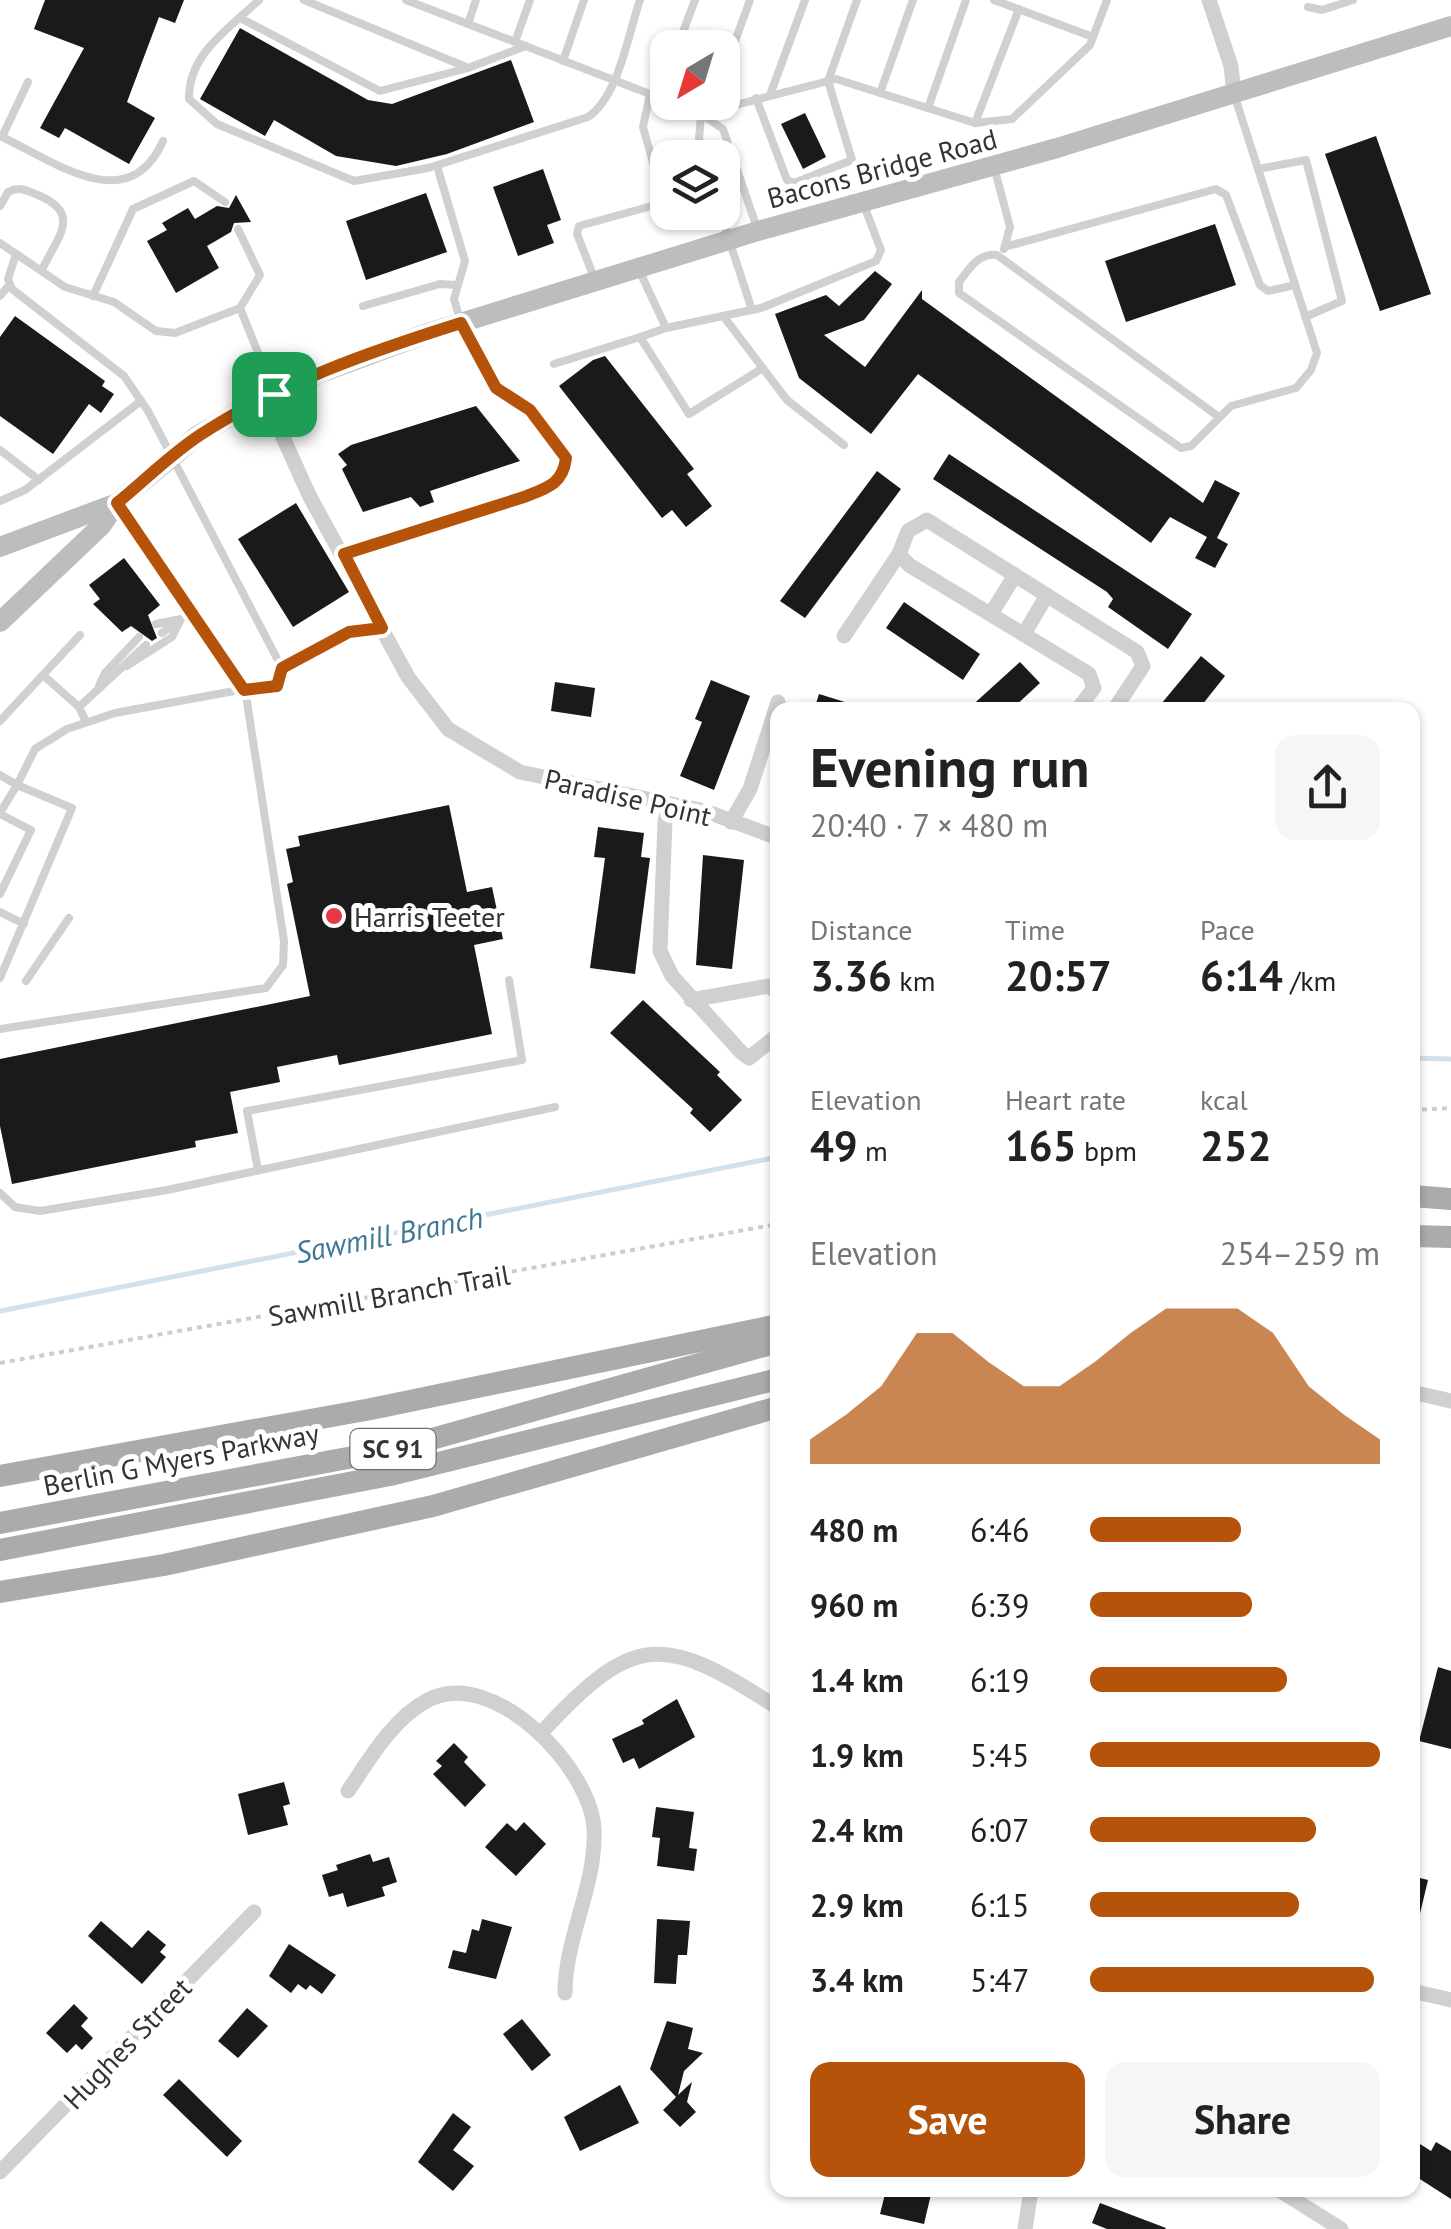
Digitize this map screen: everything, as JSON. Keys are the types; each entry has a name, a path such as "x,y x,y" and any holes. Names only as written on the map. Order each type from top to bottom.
{"main road":[{"name":"Bacons Bridge Road","path":"0,622 101,526 117,503 197,436 274,394 356,359 862,199 994,165 1451,26"},
{"path":"0,547 117,503"},
{"path":"1420,1197 1451,1200"},
{"path":"1420,1236 1451,1237"},
{"path":"0,1476 352,1412 770,1328"},
{"name":"Berlin G Myers Parkway","path":"0,1524 396,1449 770,1344"},
{"name":"Berlin G Myers Parkway","path":"0,1550 390,1475 770,1380"},
{"path":"0,1592 164,1564 415,1510 770,1409"}],"street":[{"path":"1209,0 1231,66 1234,94"},
{"name":"Paradise Point","path":"274,394 288,453 434,716 463,741 520,772 670,804 770,835"},
{"path":"844,636 899,554 908,530 927,520 1142,658 1139,674 1120,702"},
{"path":"899,554 909,565 1094,680 1085,702"},
{"path":"991,614 1015,575"},
{"path":"1024,634 1048,595"},
{"path":"731,822 750,789 770,727"},
{"path":"670,804 665,822 660,951 672,976 749,1058 770,1041"},
{"path":"692,1000 770,986"},
{"path":"1420,1394 1451,1401"},
{"path":"541,1733 611,1666 653,1651 704,1665 770,1703"},
{"path":"348,1790 390,1734 413,1711 442,1695 486,1698 541,1733 582,1789 594,1824 565,1993"},
{"name":"Hughes Street","path":"0,2172 254,1912"},
{"path":"1420,1992 1451,2000"},
{"path":"1025,2229 1030,2197"},
{"path":"1290,2197 1341,2229"}],"lane":[{"path":"258,0 197,60 189,81 189,99 217,124 354,181 437,166 588,117 599,110 640,0"},
{"path":"304,0 468,68"},
{"path":"406,0 650,94"},
{"path":"468,24 476,0"},
{"path":"515,42 530,0"},
{"path":"563,61 584,0"},
{"path":"684,30 695,0"},
{"path":"739,30 750,0"},
{"path":"770,95 804,0"},
{"path":"756,98 784,176 794,183 852,160 828,81 857,0"},
{"path":"880,93 913,0"},
{"path":"928,108 966,0"},
{"path":"994,0 1094,37"},
{"path":"740,103 828,81 975,123 1012,119 1067,69 1094,37 1107,0"},
{"path":"1308,7 1322,10 1353,0"},
{"path":"975,123 1019,10"},
{"path":"240,18 380,91 468,68 526,46"},
{"path":"28,82 1,137 92,179 124,182 154,161 163,142"},
{"path":"1219,418 997,255 987,254 975,262 959,282 959,292 1181,448 1191,446 1219,418 1231,406 1296,388 1317,352 1234,94"},
{"path":"596,281 577,234 579,226 659,204 663,198 643,126 650,116"},
{"path":"709,120 723,129 758,231"},
{"path":"1258,169 1306,160 1342,301 1305,316"},
{"path":"994,165 1010,226 1008,246"},
{"path":"344,554 524,497 553,486 564,474 566,458 530,410 496,388 461,323 454,299 464,261 437,166"},
{"path":"93,296 133,209 194,181 225,202"},
{"path":"0,206 8,192 23,188 64,211 65,221 42,270"},
{"path":"997,255 1008,246 1216,189 1226,195 1260,285 1268,292 1295,286"},
{"path":"554,364 666,328 752,310 876,261 881,250 862,199"},
{"path":"0,242 66,287 114,302 156,331 175,333 240,308 260,274 238,229"},
{"path":"725,230 752,310"},
{"path":"0,296 10,284 16,254"},
{"path":"638,268 666,328"},
{"path":"0,894 31,830 0,814 35,748 86,722 277,686 282,668 141,401 124,376 10,284"},
{"path":"363,306 440,284 456,285"},
{"path":"240,308 274,394"},
{"path":"724,317 787,400 844,445"},
{"path":"640,337 689,414 762,368"},
{"path":"0,501 39,480 141,401"},
{"path":"0,450 39,480"},
{"path":"0,1028 266,988 278,977 284,941 244,690 117,503"},
{"path":"162,633 189,612"},
{"path":"156,624 181,619"},
{"path":"79,706 123,668 172,637 181,619"},
{"path":"282,668 349,632 382,628"},
{"path":"0,721 80,634"},
{"path":"99,686 105,673 139,636"},
{"path":"123,668 146,646"},
{"path":"42,675 79,706 86,722"},
{"path":"0,775 72,808 0,978"},
{"path":"0,912 24,924"},
{"path":"26,981 69,918"},
{"path":"258,1170 247,1111 522,1060 509,980"},
{"path":"0,1193 15,1206 40,1211 555,1107"}],"path":[{"path":"1420,1110 1451,1108"},
{"name":"Sawmill Branch Trail","path":"0,1363 770,1225"}],"building":[{"path":"45,0 184,0 175,23 159,17 127,102 155,118 129,164 65,128 59,138 40,128 84,48 34,29"},
{"path":"240,28 368,100 392,104 511,60 534,122 447,154 396,166 336,156 274,120 265,136 200,99"},
{"path":"805,113 826,157 803,169 781,124"},
{"path":"1376,136 1431,294 1380,311 1325,154"},
{"path":"543,169 561,220 547,225 554,243 518,256 493,187"},
{"path":"426,193 447,252 366,280 346,221"},
{"path":"236,195 251,222 234,223 231,232 207,246 219,268 176,293 147,241 167,230 162,223 188,208 195,219 217,206 229,208"},
{"path":"1215,224 1236,285 1126,322 1105,261"},
{"path":"875,271 892,284 864,320 824,335 865,367 922,290 922,299 1203,503 1215,480 1240,493 1217,538 1228,544 1215,568 1195,558 1207,537 1170,517 1151,543 918,374 871,434 799,378 775,314 826,295 839,306"},
{"path":"15,316 105,381 102,386 114,394 101,413 89,404 53,454 0,416 0,337"},
{"path":"605,356 694,469 687,474 712,506 686,527 672,510 662,518 559,386 593,360"},
{"path":"476,406 520,461 430,491 434,502 420,507 411,497 363,512 342,469 347,465 338,454 351,445"},
{"path":"949,454 1192,614 1168,649 1108,607 1113,599 1107,592 933,479"},
{"path":"877,471 901,489 805,618 780,601"},
{"path":"296,503 349,592 293,627 238,539"},
{"path":"124,558 160,605 148,615 157,638 152,641 131,626 122,632 93,604 100,599 89,585"},
{"path":"904,602 980,654 963,680 886,628"},
{"path":"1201,656 1225,676 1204,702 1163,702"},
{"path":"1020,662 1040,683 1020,702 976,702"},
{"path":"711,680 750,696 714,790 680,776 702,722 695,719"},
{"path":"555,682 595,688 591,717 551,711"},
{"path":"819,694 845,702 816,702"},
{"path":"449,805 467,892 492,887 503,939 474,945 492,1034 339,1065 337,1055 277,1067 280,1082 230,1092 238,1133 195,1141 196,1147 12,1184 0,1126 0,1059 310,996 287,884 293,882 286,849 300,846 298,836"},
{"path":"598,827 644,833 641,857 650,858 635,974 590,968 605,858 594,857"},
{"path":"703,855 744,860 732,969 696,965"},
{"path":"643,1000 720,1072 717,1075 742,1100 710,1132 690,1113 693,1109 610,1033"},
{"path":"1438,1667 1451,1671 1451,1749 1420,1741"},
{"path":"677,1699 695,1737 639,1769 634,1758 623,1763 612,1739 644,1724 642,1720"},
{"path":"454,1743 468,1757 464,1762 486,1785 465,1807 433,1774 442,1766 436,1761"},
{"path":"284,1782 290,1804 283,1806 288,1825 248,1835 238,1794"},
{"path":"656,1807 694,1812 689,1848 697,1849 694,1871 657,1866 660,1838 652,1837"},
{"path":"524,1822 546,1844 516,1876 485,1847 507,1823 516,1831"},
{"path":"370,1854 373,1862 389,1857 397,1882 382,1887 385,1896 347,1907 343,1893 329,1897 322,1875 338,1870 336,1865"},
{"path":"1420,1878 1428,1880 1420,1914"},
{"path":"482,1919 512,1927 496,1979 448,1968 453,1950 466,1953 472,1929 479,1931"},
{"path":"657,1919 690,1921 687,1955 678,1955 676,1984 654,1983"},
{"path":"101,1921 132,1948 148,1930 166,1945 160,1952 166,1957 142,1984 88,1936"},
{"path":"289,1944 336,1975 322,1994 310,1985 306,1990 298,1984 291,1993 269,1976"},
{"path":"74,2004 88,2018 81,2026 93,2038 82,2050 76,2044 67,2053 46,2033"},
{"path":"247,2008 268,2026 238,2058 218,2041"},
{"path":"522,2019 551,2055 532,2071 503,2034"},
{"path":"667,2021 693,2028 688,2049 703,2053 684,2071 678,2095 692,2082 687,2102 696,2112 680,2127 663,2110 676,2097 650,2069"},
{"path":"179,2079 242,2141 227,2157 163,2095"},
{"path":"620,2085 639,2123 580,2151 564,2117"},
{"path":"453,2113 471,2127 453,2150 474,2166 453,2191 418,2162"},
{"path":"1436,2142 1451,2151 1451,2199 1420,2179 1420,2144 1431,2151"},
{"path":"884,2197 930,2197 924,2224 880,2214"},
{"path":"1100,2203 1166,2228 1107,2229 1092,2223"}],"waterway":[{"name":"Sawmill Branch","path":"1420,1058 1451,1059"},
{"name":"Sawmill Branch","path":"0,1311 770,1159"}],"place":[{"name":"Harris Teeter","path":"334,916"}],"route":[{"path":"461,323 496,388 530,410 566,458 564,474 553,486 524,497 344,554 382,628 349,632 282,668 277,686 244,690 117,503 197,436 274,394 356,359 461,323"}]}
